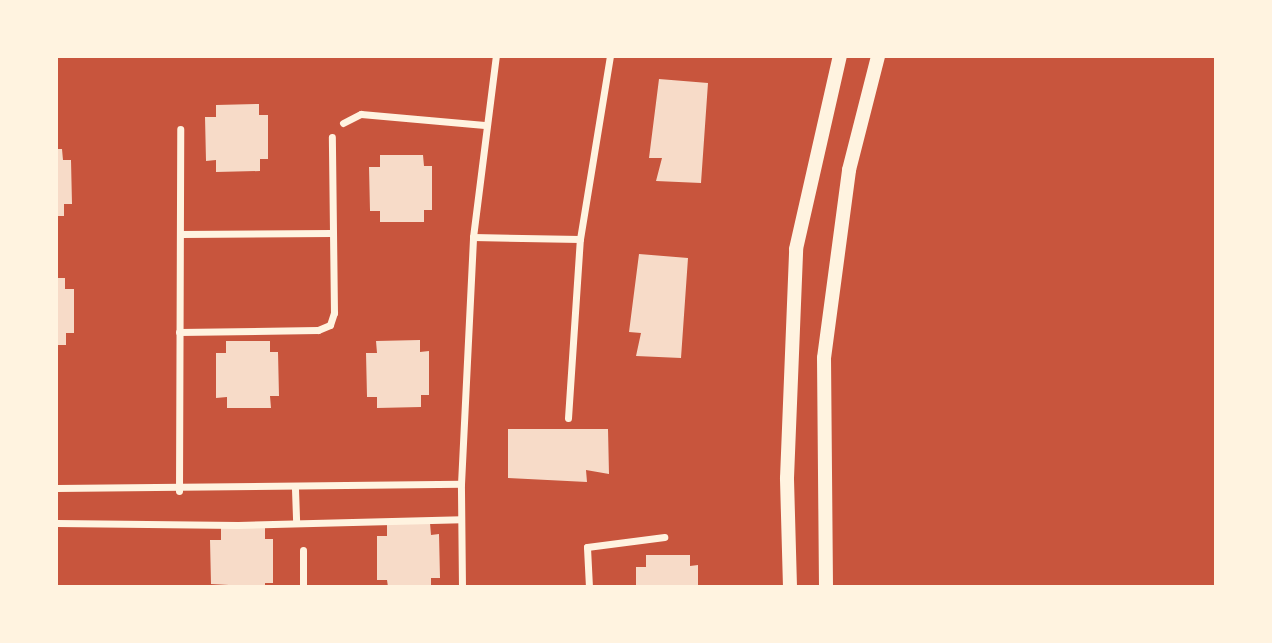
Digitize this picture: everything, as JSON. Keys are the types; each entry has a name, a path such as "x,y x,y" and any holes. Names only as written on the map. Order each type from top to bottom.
{"main road":[{"path":"790,587 787,478 796,249 840,56"},
{"path":"826,587 824,358 849,170 878,56"}],"street":[{"path":"462,587 461,485 473,237 485,125 496,56"},
{"path":"568,418 580,239 610,56"},
{"path":"343,123 361,114 485,125"},
{"path":"179,491 180,129"},
{"path":"179,332 318,330 330,325 334,313 331,137"},
{"path":"180,234 332,233"},
{"path":"473,237 580,239"},
{"path":"56,488 179,491 461,485"},
{"path":"295,489 296,523"},
{"path":"56,523 296,523 461,519"},
{"path":"589,587 587,547 664,537"},
{"path":"303,550 303,587"}],"building":[{"path":"659,79 708,83 701,183 656,181 662,158 649,158"},
{"path":"259,104 259,115 268,115 268,159 260,159 260,171 216,172 216,160 206,161 205,117 216,117 216,105"},
{"path":"56,149 62,149 63,160 71,160 72,204 64,204 64,216 56,216"},
{"path":"380,155 423,155 424,166 432,166 432,210 424,210 424,222 380,222 380,211 370,211 369,167 380,167"},
{"path":"639,254 688,258 681,358 636,356 641,333 629,332"},
{"path":"56,278 65,278 65,289 74,289 74,333 66,333 66,345 56,345"},
{"path":"420,340 420,352 429,351 429,395 421,395 421,407 377,408 377,397 367,397 366,353 377,353 376,341"},
{"path":"226,341 270,341 270,352 278,352 279,396 270,396 271,408 227,408 227,397 216,398 216,353 226,353"},
{"path":"508,429 608,429 609,474 586,470 587,482 508,478"},
{"path":"430,523 431,535 439,534 440,578 431,578 431,587 388,587 387,580 377,580 377,536 387,536 387,524"},
{"path":"221,528 265,528 265,539 273,539 273,583 265,583 265,587 211,584 210,540 221,540"},
{"path":"646,555 690,555 690,566 698,565 698,587 636,587 636,567 646,567"}]}
